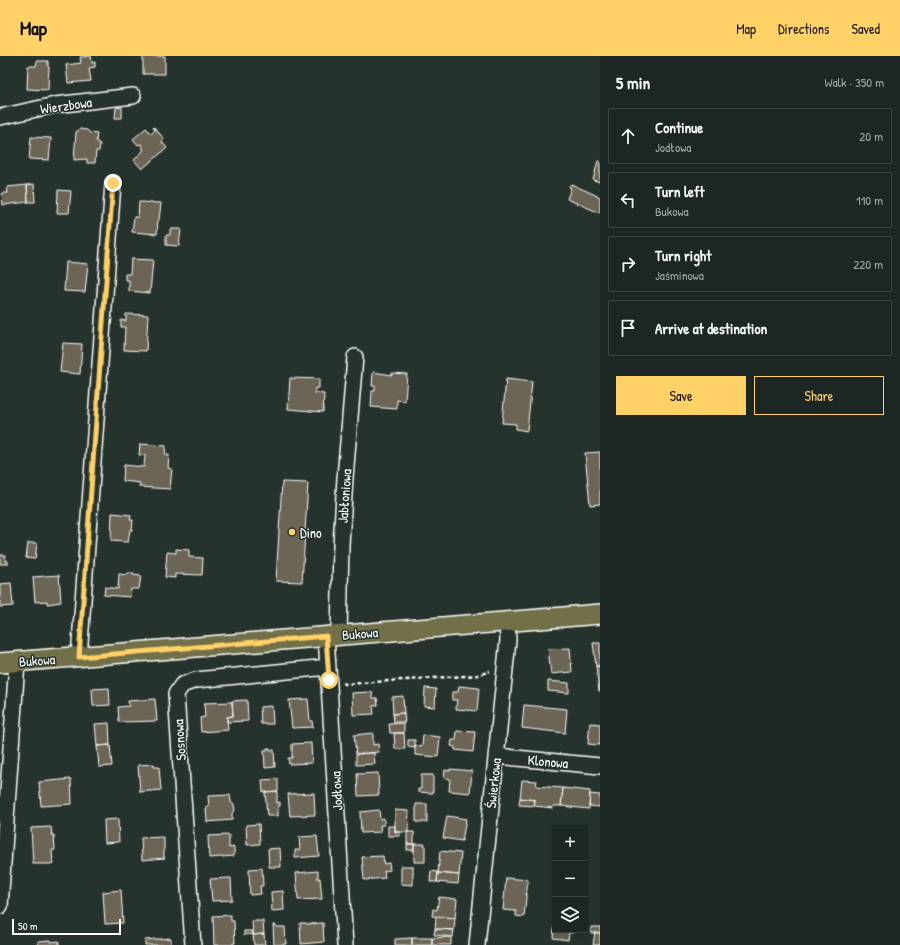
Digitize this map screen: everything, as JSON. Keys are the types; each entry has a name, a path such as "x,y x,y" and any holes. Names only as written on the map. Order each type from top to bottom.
{"main road":[{"name":"Bukowa","path":"9,663 600,614"}],"street":[{"name":"Wierzbowa","path":"0,117 55,105 133,96"},
{"path":"79,657 113,183"},
{"name":"Jabłoniowa","path":"333,636 355,357"},
{"name":"Świerkowa","path":"477,945 508,640 507,622"},
{"name":"Jodłowa","path":"333,636 328,668 345,945"},
{"path":"0,906 9,663"},
{"name":"Sosnowa","path":"193,945 176,694 182,685 196,680 328,668"},
{"name":"Klonowa","path":"496,756 600,766"}],"path":[{"path":"340,681 344,684 479,675 494,670 504,670"}],"building":[{"path":"91,56 92,63 95,62 95,67 89,68 91,81 68,83 66,65 81,63 80,57"},
{"path":"143,56 165,56 165,74 143,74"},
{"path":"37,61 48,61 48,90 27,89 28,66 36,66"},
{"path":"122,107 122,118 115,118 116,108"},
{"path":"154,127 164,139 162,142 167,148 142,169 134,160 143,151 143,147 141,144 138,145 133,139 146,128 151,134 155,130 153,128"},
{"path":"80,129 97,134 96,141 100,144 99,151 96,151 95,163 87,163 87,159 74,160 76,132"},
{"path":"31,137 51,138 49,160 29,159"},
{"path":"598,161 600,161 600,182 593,180"},
{"path":"34,184 35,202 28,202 27,185"},
{"path":"571,184 600,197 600,213 567,199"},
{"path":"27,185 28,202 3,205 2,193 8,193 7,187"},
{"path":"58,190 71,191 69,213 57,213"},
{"path":"139,202 161,203 157,234 132,232 134,217 138,217"},
{"path":"170,229 181,229 179,246 166,245 166,235 170,235"},
{"path":"131,259 153,260 150,293 129,291 129,280 125,280 125,274 130,274"},
{"path":"66,262 88,264 85,292 64,291"},
{"path":"126,314 148,315 146,351 124,350 125,327 121,327 121,320 126,321"},
{"path":"63,343 82,344 80,374 60,372"},
{"path":"373,372 392,375 392,373 407,374 405,401 397,400 397,409 371,407 372,391 375,391 375,386 372,386"},
{"path":"290,378 319,379 319,388 315,388 315,393 324,394 323,412 288,409"},
{"path":"506,379 532,382 527,431 516,429 516,424 502,423"},
{"path":"140,444 166,446 165,455 169,455 168,468 172,469 170,489 139,487 140,483 123,481 124,465 144,467 145,455 139,455"},
{"path":"600,452 600,504 590,505 585,453"},
{"name":"Dino","path":"282,482 308,483 302,582 276,581"},
{"path":"112,513 131,515 130,520 133,520 132,530 130,530 128,542 111,541"},
{"path":"28,543 37,543 35,559 26,558"},
{"path":"176,549 189,550 189,557 203,558 202,575 175,574 175,578 165,577 167,552 176,553"},
{"path":"0,555 6,555 5,561 8,561 8,564 0,564"},
{"path":"128,573 141,576 139,589 131,589 130,597 104,595 105,587 118,589 119,574 127,575"},
{"path":"59,575 61,602 47,604 47,601 35,602 33,577"},
{"path":"11,583 13,606 0,607 0,584"},
{"path":"593,643 600,643 600,666 596,666"},
{"path":"570,648 572,672 551,674 548,649"},
{"path":"596,666 600,666 600,691 599,691"},
{"path":"548,681 569,683 569,693 548,691"},
{"path":"459,686 479,688 477,711 456,709 457,700 452,700 452,692 458,692"},
{"path":"109,688 110,705 93,706 92,689"},
{"path":"425,688 436,689 435,707 424,706"},
{"path":"372,692 373,698 377,698 378,705 373,706 374,714 353,715 352,693"},
{"path":"403,696 404,713 393,714 392,697"},
{"path":"155,699 157,721 119,722 118,707 129,706 128,701"},
{"path":"308,699 310,721 312,721 313,727 292,728 289,700"},
{"path":"247,700 248,721 227,722 227,717 233,716 232,701"},
{"path":"232,702 233,716 227,717 228,730 201,732 200,718 205,717 204,703"},
{"path":"524,705 567,709 565,733 522,728"},
{"path":"272,706 273,724 261,724 260,707"},
{"path":"404,713 405,722 394,722 393,714"},
{"path":"109,723 110,745 97,746 95,724"},
{"path":"404,723 404,733 390,733 389,724"},
{"path":"590,723 600,724 600,745 588,744"},
{"path":"457,731 475,732 473,752 455,750 455,747 451,746 452,740 456,740"},
{"path":"373,733 373,745 378,744 379,752 356,754 354,735"},
{"path":"394,733 404,733 405,749 395,749"},
{"path":"423,735 440,737 438,757 415,755 415,745 422,746"},
{"path":"408,740 415,740 415,748 408,747"},
{"path":"311,743 312,763 289,764 288,758 292,758 292,744"},
{"path":"110,745 112,766 99,767 97,746"},
{"path":"267,748 274,750 275,767 265,768 264,750 267,750"},
{"path":"374,753 375,764 356,765 356,754"},
{"path":"154,764 154,767 159,767 161,790 140,792 138,765"},
{"path":"450,769 472,771 470,793 449,791 450,779 444,778 445,770 450,771"},
{"path":"378,773 379,795 358,796 357,774"},
{"path":"421,775 433,775 433,793 418,792 418,789 421,789"},
{"path":"71,779 72,804 41,806 39,782"},
{"path":"278,779 278,791 263,792 262,780"},
{"path":"522,780 537,781 536,786 563,788 561,806 553,806 553,808 534,806 535,800 520,798"},
{"path":"563,788 590,791 589,809 561,806"},
{"path":"277,791 277,803 280,802 280,806 278,806 278,816 267,816 265,792"},
{"path":"314,793 315,815 290,816 288,794"},
{"path":"590,794 600,795 600,807 589,806"},
{"path":"230,795 231,802 234,805 235,810 232,813 232,820 207,822 206,807 209,807 208,796"},
{"path":"520,798 535,800 534,806 519,805"},
{"path":"416,804 427,804 427,822 416,822"},
{"path":"379,810 380,819 384,818 384,825 380,825 381,832 361,833 360,812"},
{"path":"395,810 409,811 408,832 395,832"},
{"path":"447,816 466,819 462,841 443,838"},
{"path":"118,819 119,842 105,843 104,820"},
{"path":"259,824 260,844 247,845 246,825"},
{"path":"388,826 395,826 395,832 400,832 400,836 388,836"},
{"path":"51,827 52,835 54,835 55,850 52,850 53,864 33,864 31,828"},
{"path":"407,832 414,832 414,844 407,844"},
{"path":"229,835 229,848 234,847 234,856 209,858 208,836"},
{"path":"317,836 319,856 295,858 295,850 300,850 299,837"},
{"path":"164,837 165,858 142,860 141,838"},
{"path":"407,844 414,844 414,850 407,850"},
{"path":"414,844 425,844 425,862 414,862"},
{"path":"280,848 281,867 269,867 268,849"},
{"path":"440,851 461,853 459,875 438,873"},
{"path":"383,856 384,864 389,863 390,870 384,871 385,878 364,880 362,857"},
{"path":"401,866 413,866 413,885 401,884"},
{"path":"262,868 263,886 260,886 261,894 250,895 249,869"},
{"path":"318,871 322,899 298,900 296,873"},
{"path":"431,871 438,872 437,882 430,882"},
{"path":"438,873 459,875 458,884 437,882"},
{"path":"231,878 232,900 212,901 210,879"},
{"path":"506,878 528,880 524,917 516,916 516,911 503,910"},
{"path":"121,890 123,923 105,924 103,892"},
{"path":"283,891 284,910 272,911 271,892"},
{"path":"439,897 457,899 455,918 432,916 433,909 437,910"},
{"path":"231,915 231,921 234,921 235,943 233,943 233,945 214,945 213,916"},
{"path":"436,917 455,918 454,930 435,929"},
{"path":"252,921 263,921 264,934 253,935"},
{"path":"300,923 323,923 324,942 301,944"},
{"path":"273,925 276,925 276,927 285,927 286,944 274,945"},
{"path":"591,927 600,927 600,933 591,933"},
{"path":"435,929 454,930 453,937 434,935"},
{"path":"244,931 253,931 253,934 244,935"},
{"path":"595,932 600,933 600,945 593,945"},
{"path":"554,933 569,933 568,940 553,938"},
{"path":"264,934 265,945 254,945 253,935"},
{"path":"451,937 451,945 432,945 432,938"},
{"path":"171,938 171,945 145,945 145,940"},
{"path":"412,938 412,945 395,945 395,939"},
{"path":"412,938 432,938 432,945 412,945"},
{"path":"51,940 51,942 59,941 59,945 38,945 38,941"}],"place":[{"name":"Dino","path":"292,532"}],"route":[{"path":"113,183 79,657 326,636 329,680"}]}
